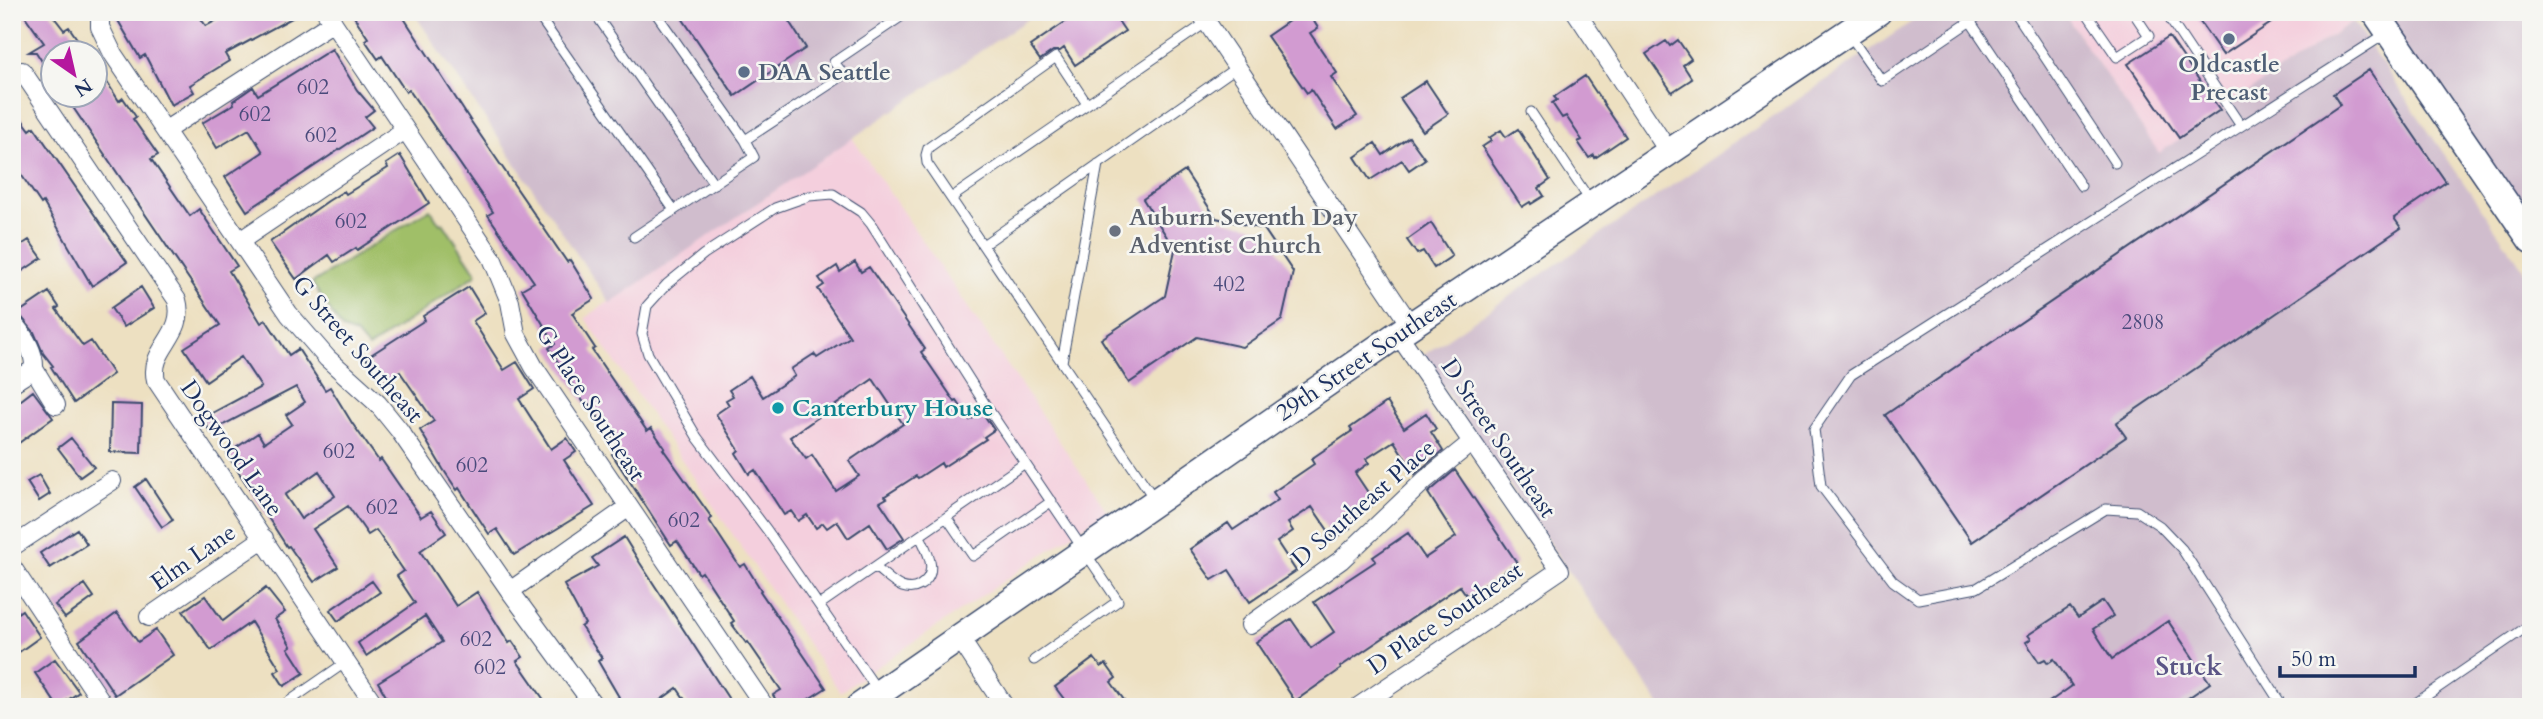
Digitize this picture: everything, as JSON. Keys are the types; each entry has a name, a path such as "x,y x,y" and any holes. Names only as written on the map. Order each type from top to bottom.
{"street":[{"name":"G Street Southeast","path":"100,12 100,27 113,54 289,314 308,337 378,404 399,430 594,707"},
{"path":"1576,12 1669,152"},
{"name":"29th Street Southeast","path":"869,700 1404,330 1878,12"},
{"path":"166,130 329,17"},
{"name":"G Place Southeast","path":"329,17 492,258 506,288 516,334 525,352 765,707"},
{"name":"D Street Southeast","path":"1203,17 1404,330 1472,442 1560,570"},
{"path":"2382,22 2531,240"},
{"name":"Dogwood Lane","path":"22,71 177,300 180,316 156,360 153,370 156,380 376,707"},
{"path":"240,241 405,130"},
{"path":"12,322 28,345 34,369 55,405"},
{"path":"12,383 34,369"},
{"name":"D Southeast Place","path":"1250,625 1341,560 1425,480 1472,442"},
{"path":"12,547 112,481"},
{"path":"510,591 629,507"},
{"name":"Elm Lane","path":"149,617 264,538"},
{"path":"12,567 105,707"},
{"name":"D Place Southeast","path":"1358,707 1560,570"},
{"path":"960,637 1005,707"}],"lane":[{"path":"536,12 674,211"},
{"path":"594,12 714,184"},
{"path":"634,237 754,157 745,140 655,12"},
{"path":"1848,33 1882,81 1984,12"},
{"path":"2015,12 2115,163"},
{"path":"2086,12 2117,57 2149,36 2133,12"},
{"path":"2165,12 2241,126"},
{"path":"745,140 844,75 834,62 901,14"},
{"path":"951,198 1087,104 1203,17"},
{"path":"1970,21 2081,186"},
{"path":"2283,707 2182,549 2160,526 2137,511 2106,509 1977,588 1918,599 1893,581 1821,486 1814,429 1851,375 2241,126 2382,22"},
{"path":"1087,104 1056,57 928,148 927,163 1156,501"},
{"path":"983,245 1237,67"},
{"path":"1531,111 1592,204"},
{"path":"1062,362 1098,164"},
{"path":"869,700 819,606 767,530 697,437 648,354 642,334 648,306 667,284 737,231 775,208 809,196 833,194 861,212 871,224 985,404 1118,601 1034,660"},
{"path":"819,606 1026,463"},
{"path":"947,518 973,556 1052,501"},
{"path":"875,567 902,587 912,589 920,585 928,578 932,568 920,536"},
{"path":"2410,707 2531,624"},
{"path":"281,707 346,662"}],"shaded area":[{"name":"DAA Seattle","path":"413,12 1038,12 610,303"},
{"name":"Oldcastle Precast","path":"1926,12 2063,12 2159,153 2353,21 2531,281 2531,707 1661,707 1422,356"},
{"path":"2063,12 2347,12 2353,21 2159,154"},
{"path":"2375,12 2531,12 2531,240"},
{"path":"851,136 1107,511 840,692 585,318"}],"green space":[{"path":"430,209 440,224 443,223 477,274 368,348 356,334 342,329 312,283"}],"building":[{"path":"22,12 50,12 64,30 69,27 77,38 40,38"},
{"path":"113,12 196,12 206,26 232,12 303,12 225,54 229,61 190,85 194,92 171,105 145,55 140,58"},
{"path":"351,12 400,12 470,120 567,262 570,260 594,299 572,313 595,348 592,350 647,431 651,428 665,448 663,449 712,518 709,520 740,567 745,564 760,591 826,688 796,707 780,707 773,695 781,690 748,642 746,643 731,623 734,621 702,572 699,574 677,541 671,545 612,454 620,449 589,404 586,406 549,348 555,344 522,289 534,282 488,215 493,212 409,90 406,92 382,56 378,59"},
{"name":"DAA Seattle","path":"678,12 783,12 806,48 735,96"},
{"path":"1080,12 1112,12 1125,31 1075,65 1064,48 1053,51 1040,60 1030,46"},
{"path":"1302,12 1308,12 1318,28 1310,33 1337,73 1331,77 1357,116 1337,129 1311,90 1307,93 1267,36"},
{"name":"Oldcastle Precast","path":"2193,12 2264,12 2271,23 2223,55"},
{"path":"2169,37 2220,110 2179,138 2128,64"},
{"path":"1678,40 1691,59 1683,65 1692,79 1672,92 1646,54 1666,41 1670,46"},
{"path":"332,49 357,90 374,110 365,117 373,127 247,211 225,177 263,152 249,129 217,148 202,123 234,104 233,101 253,87 258,95"},
{"path":"2369,70 2446,182 2394,218 2401,228 2116,423 2126,437 1972,542 1885,415 2340,105 2333,94"},
{"path":"1585,76 1626,137 1595,158 1594,155 1589,158 1578,142 1582,140 1566,116 1562,118 1552,103 1557,100 1554,97"},
{"path":"1426,81 1448,114 1423,131 1400,98"},
{"path":"108,84 119,101 123,98 136,117 133,119 158,155 151,159 190,216 199,209 237,266 229,271 261,323 266,320 289,355 298,349 325,390 330,387 352,423 421,517 431,511 446,533 420,551 456,606 477,592 509,643 512,641 523,657 517,661 549,707 392,707 378,682 442,642 425,616 366,656 358,643 415,603 397,576 404,571 376,530 368,535 348,506 313,529 338,567 314,582 289,546 287,547 227,454 258,433 264,443 292,424 286,415 305,402 296,387 210,432 203,418 261,387 241,357 206,381 184,348 220,325 73,108 108,108","holes":["319,471 335,496 301,519 285,495"]},
{"path":"12,106 30,130 34,127 127,262 92,286 43,202 41,204 12,161"},
{"path":"1518,129 1550,180 1539,188 1544,196 1522,207 1482,147 1501,130 1506,137"},
{"path":"1409,137 1425,159 1409,170 1402,160 1370,180 1355,157 1375,143 1383,155"},
{"path":"400,155 429,203 357,250 356,248 334,262 329,255 296,279 270,242 328,201 344,191 346,194 388,168 386,164"},
{"path":"1185,171 1216,218 1264,229 1293,272 1282,320 1242,347 1197,337 1129,383 1101,339 1165,296 1175,250 1143,199"},
{"path":"1431,223 1452,256 1434,268 1423,251 1417,254 1407,240"},
{"path":"29,240 42,258 12,278 12,251"},
{"name":"Canterbury House","path":"855,262 861,272 869,267 925,349 921,352 955,402 957,401 970,420 982,412 994,430 984,437 986,439 943,467 941,463 885,496 887,498 880,502 904,538 887,549 870,523 848,538 837,521 827,528 823,523 816,528 807,515 798,521 791,511 784,515 755,470 749,474 736,453 739,450 716,414 729,405 726,400 733,396 729,390 750,376 763,397 795,376 791,369 814,354 817,358 850,337 818,289 824,285 819,278 837,266 840,272","holes":["873,379 903,424 849,461 859,476 836,491 812,455 806,459 790,437"]},
{"path":"141,287 154,308 124,327 111,308"},
{"path":"469,287 485,313 473,321 504,370 517,362 534,389 519,399 551,449 567,438 576,452 564,460 594,506 514,555 497,529 489,534 443,469 420,430 434,421 400,372 382,383 366,358 425,320 423,316"},
{"path":"49,292 59,307 56,309 83,346 91,341 113,374 74,403 43,353 34,332 18,313"},
{"path":"33,391 53,418 12,448 12,407"},
{"path":"1387,402 1404,428 1426,413 1436,429 1431,432 1443,451 1415,474 1394,441 1366,459 1369,463 1355,473 1375,503 1346,524 1350,528 1334,539 1312,507 1288,523 1293,531 1277,542 1296,571 1250,602 1229,570 1212,580 1190,549 1228,523 1233,530 1278,500 1273,492 1314,464 1311,459 1352,431 1350,428"},
{"path":"111,404 142,405 141,453 110,452"},
{"path":"71,438 94,467 80,477 58,448"},
{"path":"1455,470 1517,563 1467,596 1460,586 1340,667 1341,669 1295,701 1256,642 1291,619 1311,648 1334,632 1314,602 1376,561 1373,557 1408,533 1425,558 1456,537 1428,493"},
{"path":"39,475 50,494 39,501 27,482"},
{"path":"146,479 173,520 162,527 135,487"},
{"path":"77,529 87,544 50,568 40,553"},
{"path":"624,537 734,707 690,707 677,688 651,707 606,707 619,697 598,661 602,658 581,627 585,624 564,585 598,566 592,558"},
{"path":"372,581 380,592 338,621 330,610"},
{"path":"85,584 94,597 65,618 55,605"},
{"path":"266,588 285,612 275,619 291,646 288,648 304,673 284,686 275,672 280,669 251,622 211,650 183,611 205,596 223,621"},
{"path":"2103,601 2113,616 2093,629 2112,659 2168,621 2210,683 2175,707 2042,707 2072,686 2054,659 2048,663 2045,659 2039,662 2026,642 2031,639 2028,635 2070,607 2078,618"},
{"path":"22,610 40,637 12,657 12,617"},
{"path":"117,613 138,642 156,630 173,655 115,695 79,641"},
{"path":"1094,658 1101,667 1106,664 1116,678 1111,682 1129,707 1070,707 1055,687"},
{"path":"55,659 79,692 58,707 35,673"}],"place":[{"name":"Oldcastle Precast","path":"2229,39"},
{"name":"DAA Seattle","path":"744,72"},
{"name":"Auburn Seventh Day Adventist Church","path":"1115,231"},
{"name":"Canterbury House","path":"778,408"}],"district":[{"name":"Stuck","path":"2189,666"}]}
